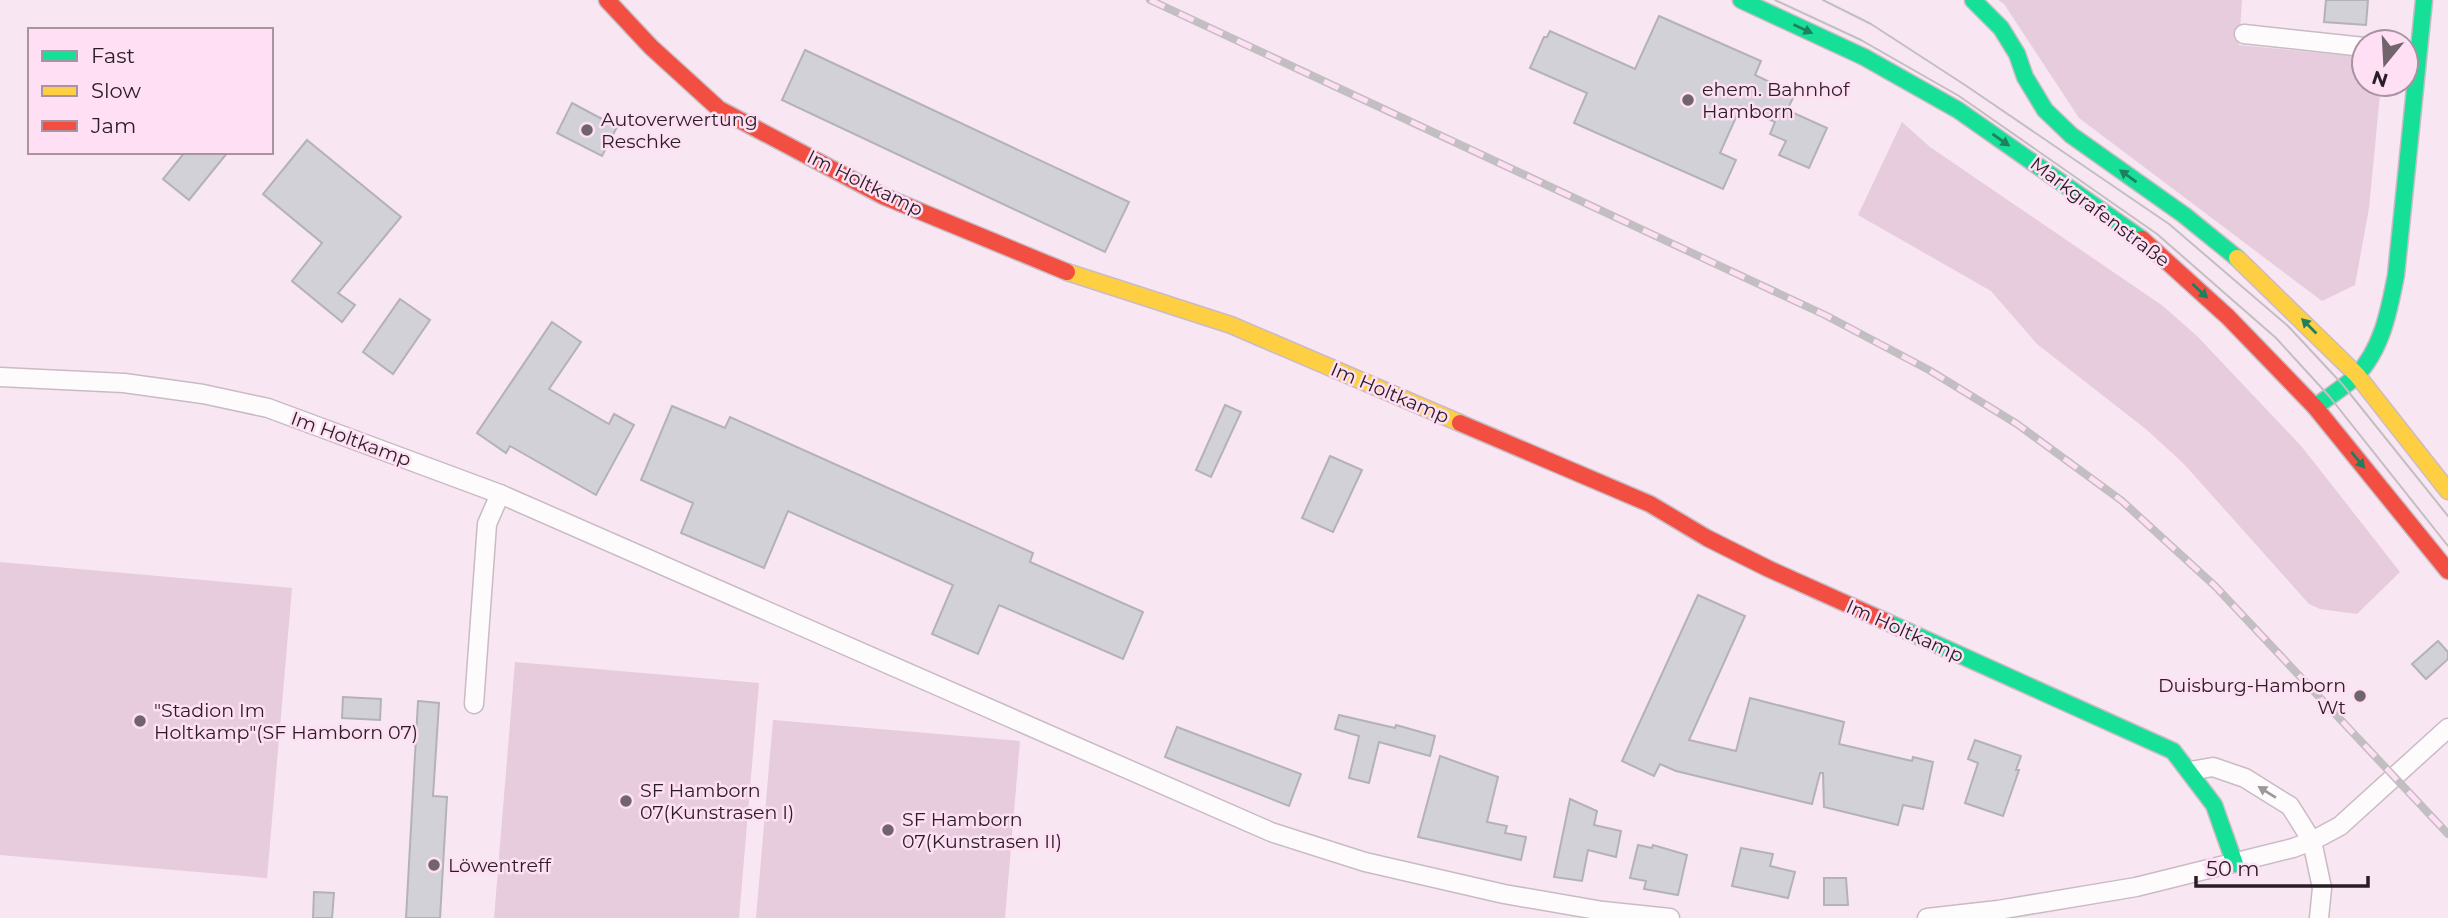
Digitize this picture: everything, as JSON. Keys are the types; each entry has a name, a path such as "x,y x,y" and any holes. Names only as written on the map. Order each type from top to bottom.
{"street":[{"name":"Im Holtkamp","path":"607,0 651,47 719,109 883,196 1052,267 1231,325 1650,504 1707,538 1769,569 2173,751 2214,805 2235,863"},
{"name":"Markgrafenstraße","path":"1741,0 1864,57 1958,110 2150,245 2228,317 2315,407 2448,572"},
{"path":"1973,0 2001,28 2045,110 2071,135 2229,250 2357,375 2448,491"},
{"path":"2418,28 2424,0"},
{"path":"2244,34 2350,45"},
{"path":"2315,407 2357,375 2371,357 2387,319 2396,275 2409,98"},
{"name":"Im Holtkamp","path":"0,377 124,383 203,394 268,408 500,494 1271,832 1365,862 1504,894 1603,911 1670,918"},
{"path":"474,704 487,524 500,494"},
{"path":"1927,918 2136,887 2312,841 2340,826 2448,728"},
{"path":"2190,771 2213,767 2245,778 2290,806 2312,841 2322,888 2319,918"}],"shaded area":[{"path":"1998,0 2242,0 2239,45 2350,56 2350,98 2380,98 2369,208 2355,285 2322,301 2079,118 2004,4"},
{"path":"1902,122 1930,147 2163,306 2197,336 2302,447 2400,572 2357,614 2320,609 2309,604 2184,464 2147,430 2037,344 1991,291 1858,215"},
{"name":"\"Stadion Im Holtkamp\"(SF Hamborn 07)","path":"0,562 292,588 267,878 0,855"},
{"name":"SF Hamborn 07(Kunstrasen I)","path":"515,662 759,683 739,918 494,918"},
{"name":"SF Hamborn 07(Kunstrasen II)","path":"773,720 1020,741 1005,918 756,918"}],"building":[{"path":"2326,0 2368,0 2366,25 2324,22"},
{"name":"ehem. Bahnhof Hamborn","path":"1659,16 1761,61 1755,75 1795,94 1787,110 1827,128 1809,168 1779,155 1786,141 1770,134 1775,122 1741,106 1720,153 1736,160 1723,189 1574,123 1587,93 1530,68 1544,37 1547,37 1550,31 1635,69"},
{"path":"805,50 1129,202 1105,252 782,100"},
{"name":"Autoverwertung Reschke","path":"572,103 617,127 602,156 557,133"},
{"path":"307,140 401,217 338,293 355,305 342,322 292,281 322,243 263,194"},
{"path":"183,154 226,154 189,200 163,179"},
{"path":"400,299 430,320 393,374 363,352"},
{"path":"552,322 581,342 549,389 609,424 614,414 634,425 596,495 510,446 506,453 477,433"},
{"path":"1225,405 1241,412 1211,477 1196,470"},
{"path":"672,406 725,428 730,417 1033,553 1030,562 1143,612 1123,659 999,605 978,654 932,634 953,585 788,511 764,568 681,533 693,503 641,480"},
{"path":"1330,456 1362,470 1333,532 1302,518"},
{"path":"1698,595 1745,616 1689,740 1736,751 1750,698 1844,722 1839,744 1912,761 1913,757 1933,762 1923,809 1903,805 1898,825 1824,807 1823,773 1820,773 1812,804 1676,771 1660,764 1654,776 1622,761"},
{"path":"2438,641 2448,652 2448,659 2426,679 2412,664"},
{"path":"343,697 381,699 380,720 342,718"},
{"path":"418,701 439,703 433,796 447,797 440,918 406,918"},
{"path":"1339,715 1395,728 1396,725 1435,736 1430,756 1379,742 1369,783 1349,778 1359,736 1335,729"},
{"path":"1177,727 1301,774 1289,806 1165,757"},
{"path":"1975,740 2021,756 2016,770 2019,770 2003,816 1965,803 1978,763 1968,759"},
{"path":"1440,756 1498,777 1487,822 1507,826 1505,833 1526,837 1521,860 1418,837"},
{"path":"1570,799 1597,811 1594,825 1621,831 1616,857 1588,850 1582,881 1554,877"},
{"path":"1638,845 1652,848 1653,845 1687,855 1678,895 1644,889 1646,881 1630,878"},
{"path":"1741,848 1773,854 1770,866 1795,872 1788,898 1732,886"},
{"path":"1824,878 1846,878 1848,905 1824,905"},
{"path":"314,892 334,893 332,918 313,918"}],"tram line":[{"path":"1775,0 1861,40 1959,96 2157,234 2276,338 2329,396 2448,546"},
{"path":"1823,0 1871,24 2169,224 2288,326 2343,385 2448,516"}],"railway":[{"path":"1150,0 1825,315 1929,370 2017,424 2122,501 2215,586 2448,834"}],"traffic: fast":[{"path":"1741,0 1864,57 1958,110 2142,239"},
{"path":"1973,0 2001,28 2045,110 2071,135 2184,215 2237,258"},
{"path":"2315,407 2355,377 2364,366 2378,342 2387,316 2396,275 2424,0"},
{"path":"1887,622 2173,751 2214,805 2235,864"}],"traffic: slow":[{"path":"2237,258 2357,375 2448,491"},
{"path":"1067,272 1231,325 1460,423"}],"traffic: jam":[{"path":"607,0 651,47 719,109 883,196 1067,272"},
{"path":"2142,239 2228,317 2315,407 2448,571"},
{"path":"1460,423 1650,504 1707,538 1769,569 1887,622"}],"place":[{"name":"ehem. Bahnhof Hamborn","path":"1688,100"},
{"name":"Autoverwertung Reschke","path":"587,130"},
{"name":"Duisburg-Hamborn Wt","path":"2360,696"},
{"name":"\"Stadion Im Holtkamp\"(SF Hamborn 07)","path":"140,721"},
{"name":"SF Hamborn 07(Kunstrasen I)","path":"626,801"},
{"name":"SF Hamborn 07(Kunstrasen II)","path":"888,830"},
{"name":"Löwentreff","path":"434,865"}]}
